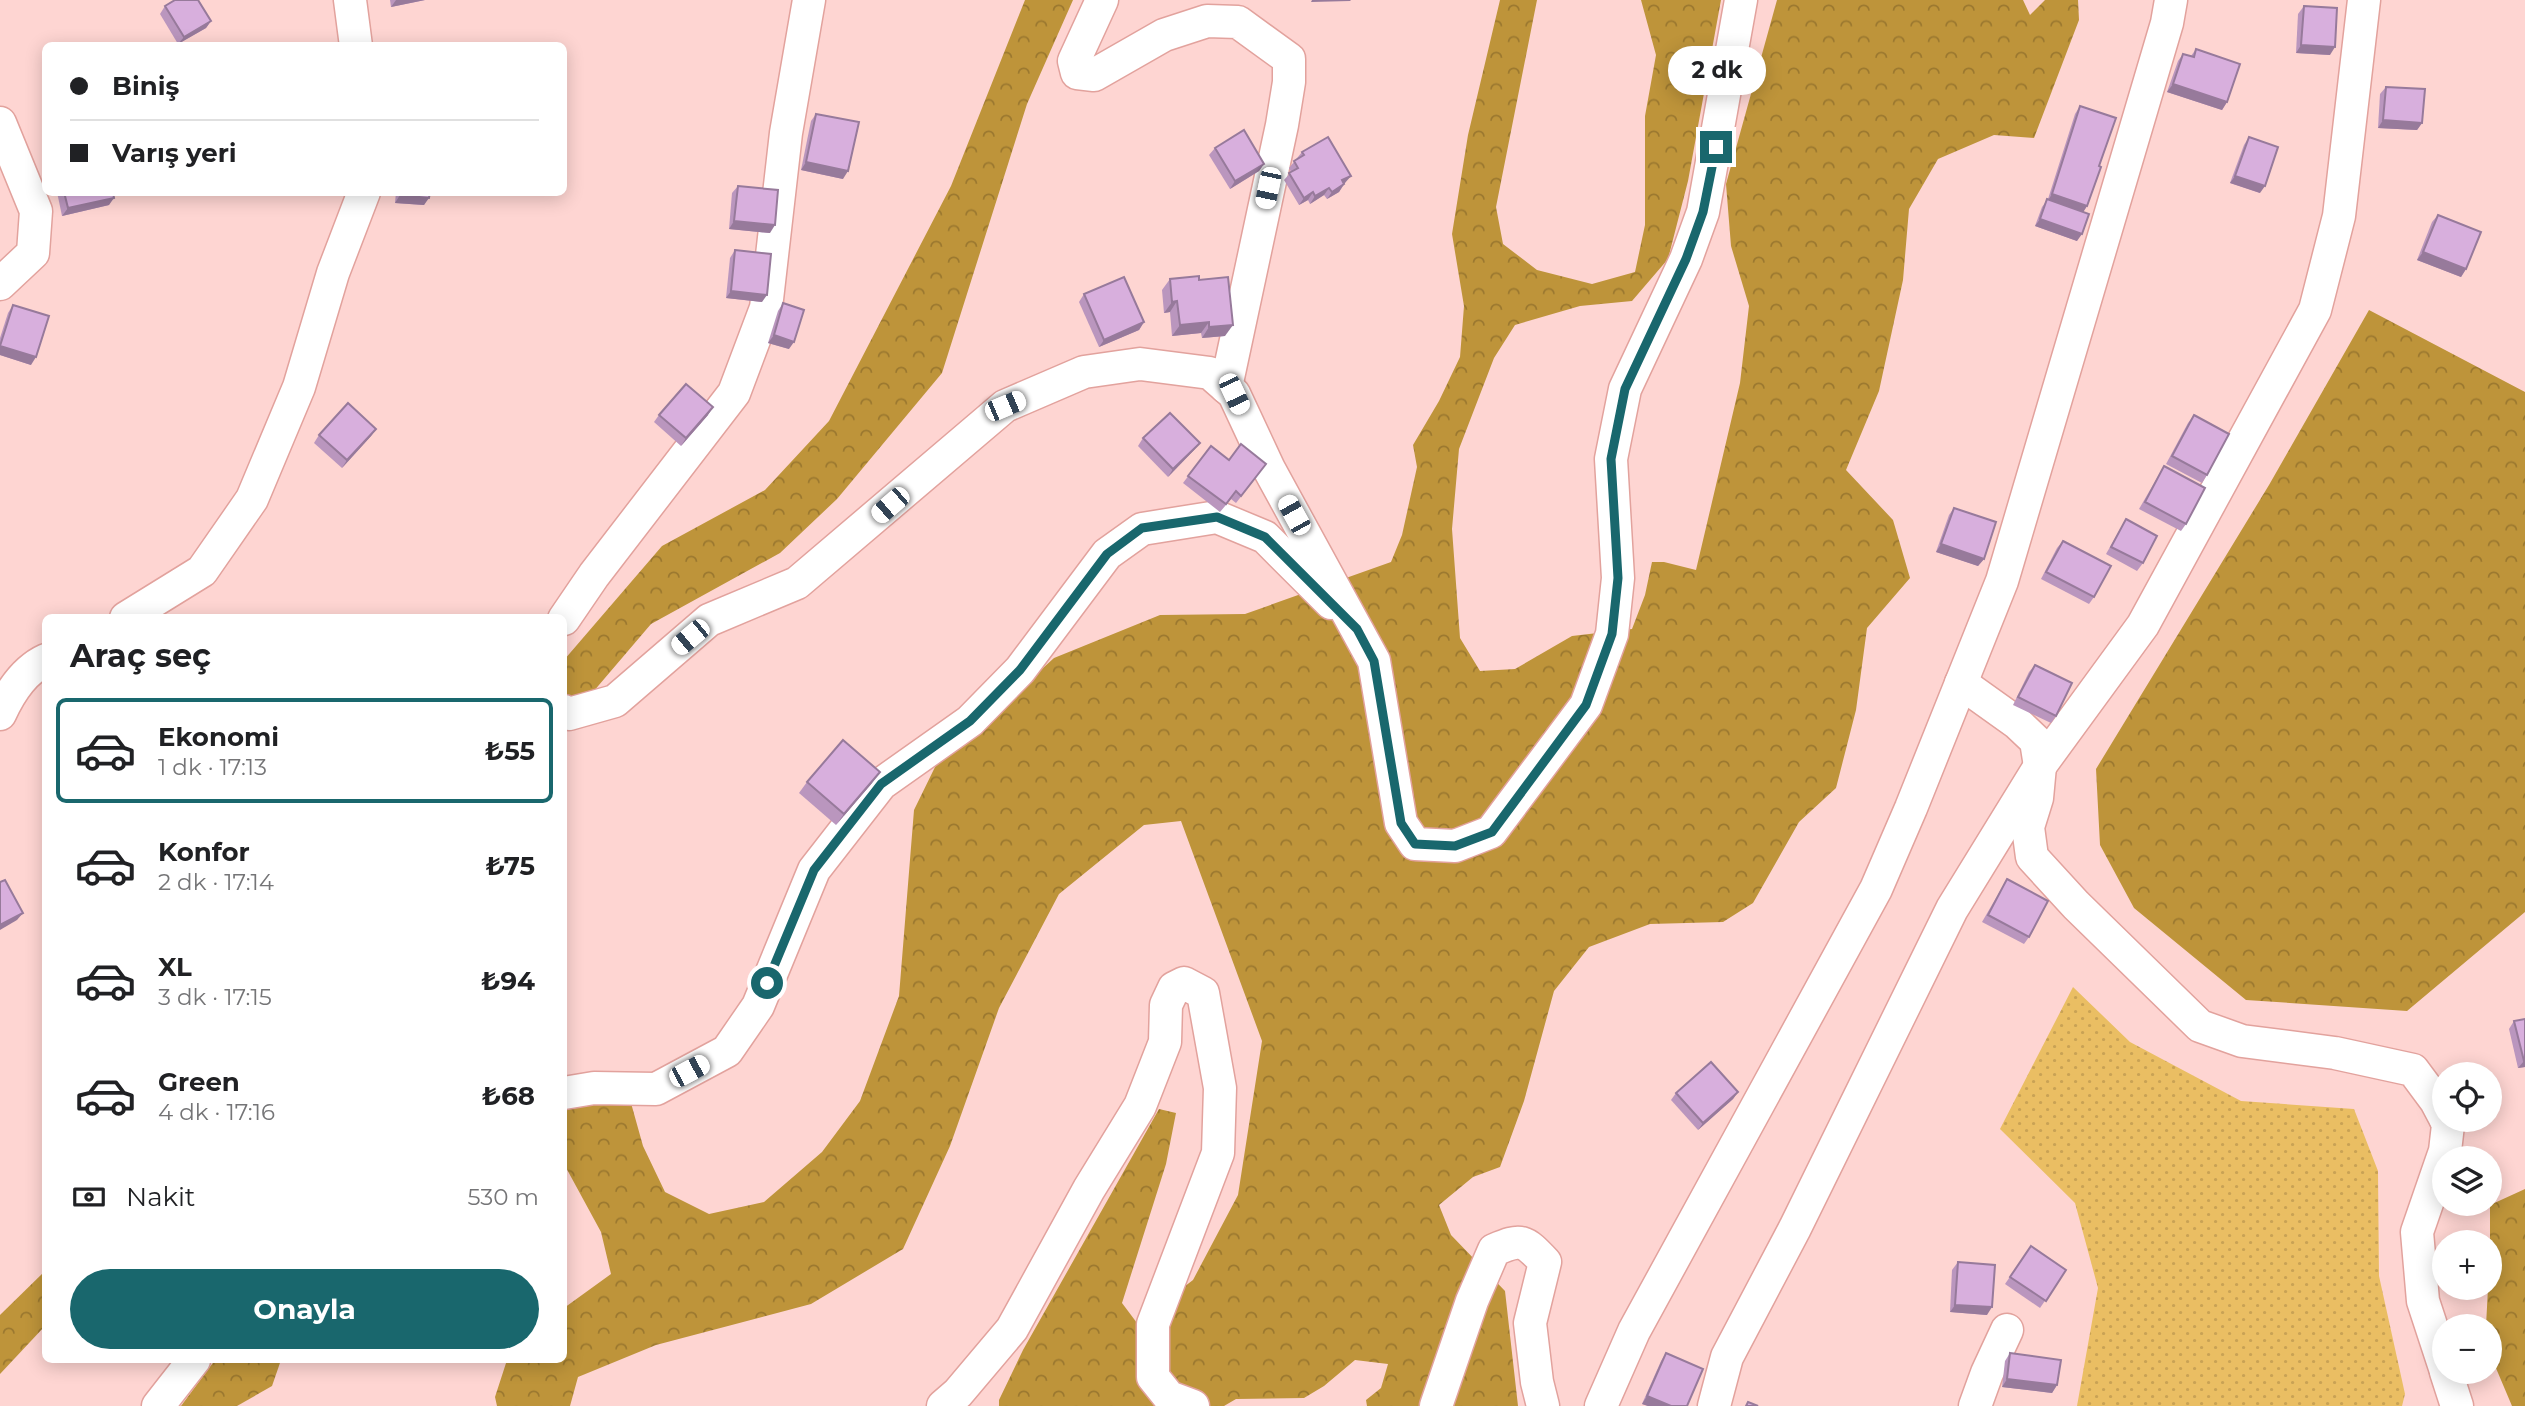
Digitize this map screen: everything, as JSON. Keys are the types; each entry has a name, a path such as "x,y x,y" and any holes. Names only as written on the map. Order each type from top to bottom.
{"street":[{"path":"350,0 355,42"},
{"path":"567,615 594,575 734,393 766,308 786,133 809,0"},
{"path":"1102,0 1074,61 1077,73 1094,75 1164,35 1207,21 1238,22 1289,60 1289,82 1282,125 1226,387"},
{"path":"567,713 615,701 709,620 797,583 1005,406 1084,372 1140,364 1210,373 1234,394 1269,469 1374,661 1401,823 1415,844 1455,846 1492,832 1586,705 1612,634 1618,578 1611,459 1620,412 1625,389 1686,259 1703,212 1741,0"},
{"path":"1601,1406 1634,1331 1876,889 1961,683 2002,581 2167,23 2171,0"},
{"path":"1713,1406 1727,1357 1795,1228 1952,909 2040,766 2143,625 2315,310 2339,216 2364,0"},
{"path":"0,123 36,211 33,253 0,284"},
{"path":"132,614 202,571 253,499 299,387 333,273 363,196"},
{"path":"567,1092 594,1088 656,1089 727,1051 758,1006 814,870 881,784 970,721 1020,670 1107,554 1142,528 1217,517 1265,537 1357,629"},
{"path":"0,714 6,700 31,667 42,662"},
{"path":"1961,683 2017,723 2036,741 2040,766 2036,798 2028,827 2032,857 2076,905 2200,1026 2242,1041 2334,1053 2413,1070 2432,1096"},
{"path":"943,1406 958,1393 1012,1329 1089,1189 1140,1106 1166,1042 1166,1005 1174,988 1184,983 1203,993 1220,1088 1218,1153 1153,1324 1153,1377 1169,1397 1193,1406"},
{"path":"2432,1329 2423,1301 2417,1232 2445,1151 2447,1132"},
{"path":"1437,1406 1472,1301 1494,1250 1513,1242 1528,1245 1545,1262 1530,1322 1537,1382 1543,1406"},
{"path":"1975,1406 2007,1330"},
{"path":"158,1406 192,1363"},
{"path":"2450,1384 2457,1406"}],"shaded area":[{"path":"2073,987 2130,1042 2241,1101 2354,1109 2378,1171 2379,1276 2405,1394 2402,1406 2077,1406 2098,1288 2075,1203 2000,1129"}],"green space":[{"path":"1025,0 1073,0 1027,104 942,373 837,499 780,553 651,624 567,722 567,657 662,546 765,490 829,421 951,186"},
{"path":"1500,0 1537,0 1496,207 1503,244 1537,270 1592,284 1635,272 1645,225 1645,116 1656,55 1641,0 1721,0 1688,181 1668,259 1632,301 1580,306 1515,325 1494,358 1459,449 1452,529 1460,638 1480,671 1515,669 1572,636 1632,629 1645,595 1652,562 1664,562 1696,570 1740,383 1749,306 1731,246 1726,184 1777,0 2023,0 2030,15 2045,0 2078,0 2079,20 2034,138 1994,135 1938,159 1909,209 1903,280 1879,391 1846,470 1893,520 1910,578 1867,628 1856,710 1836,788 1799,822 1753,903 1723,922 1650,924 1589,947 1554,991 1524,1101 1500,1167 1473,1177 1439,1205 1451,1235 1505,1291 1518,1406 1367,1406 1366,1400 1381,1388 1388,1364 1355,1360 1324,1386 1304,1398 1236,1399 1224,1406 999,1406 999,1400 1023,1350 1159,1109 1176,1113 1166,1164 1122,1303 1137,1323 1193,1280 1238,1195 1262,1041 1181,821 1144,825 1059,894 999,1008 950,1146 903,1249 811,1304 656,1345 578,1377 570,1406 497,1406 495,1397 506,1363 567,1363 567,1306 611,1274 601,1232 567,1170 567,1105 631,1103 643,1146 665,1192 709,1214 764,1202 822,1152 860,1101 899,996 914,810 936,765 1054,658 1160,615 1245,614 1391,562 1402,535 1417,467 1413,445 1439,401 1460,357 1464,306 1452,234 1468,135"},
{"path":"2369,310 2525,392 2525,912 2407,1011 2246,1000 2134,908 2100,845 2096,769 2269,485"},
{"path":"2525,1189 2525,1406 2512,1406 2502,1382 2502,1314 2487,1314 2487,1300 2502,1300 2502,1230 2490,1230 2490,1216 2502,1216 2502,1200"},
{"path":"42,1274 42,1329 0,1374 0,1315"},
{"path":"213,1363 280,1363 272,1386 237,1406 181,1406"}],"building":[{"path":"175,0 198,0 211,21 184,37 165,6"},
{"path":"2304,6 2337,8 2335,47 2301,45"},
{"path":"2196,49 2240,64 2227,102 2173,84 2183,54 2194,57"},
{"path":"2386,87 2425,89 2422,123 2383,120"},
{"path":"2080,106 2116,118 2087,206 2052,194"},
{"path":"816,114 859,122 848,171 806,162"},
{"path":"1244,130 1264,164 1235,181 1215,148"},
{"path":"1328,137 1351,176 1342,180 1344,184 1332,192 1329,188 1315,196 1313,192 1304,198 1289,173 1298,168 1294,161 1304,155 1302,152"},
{"path":"2249,137 2278,147 2265,186 2235,176"},
{"path":"738,186 778,190 775,225 734,221"},
{"path":"65,196 114,196 114,198 68,208"},
{"path":"2047,199 2089,214 2082,234 2040,219"},
{"path":"2438,215 2481,232 2466,269 2423,252"},
{"path":"735,250 771,254 767,295 731,291"},
{"path":"1199,276 1199,280 1228,277 1233,325 1209,327 1209,322 1180,325 1177,301 1172,302 1170,279"},
{"path":"1124,277 1144,322 1104,340 1084,294"},
{"path":"783,303 804,310 794,342 774,335"},
{"path":"13,305 49,316 36,357 0,346"},
{"path":"686,384 713,407 686,438 659,415"},
{"path":"348,403 376,429 347,460 319,435"},
{"path":"1170,413 1200,443 1173,469 1143,438"},
{"path":"2194,415 2229,434 2207,475 2172,456"},
{"path":"1241,444 1266,464 1241,496 1236,491 1226,504 1188,476 1211,446 1229,460"},
{"path":"2164,466 2205,488 2186,524 2145,502"},
{"path":"1954,508 1996,522 1984,559 1941,544"},
{"path":"2126,519 2157,536 2143,563 2111,547"},
{"path":"2063,541 2111,566 2094,597 2046,572"},
{"path":"2035,665 2072,683 2056,716 2018,697"},
{"path":"843,740 880,772 844,814 807,782"},
{"path":"2007,879 2048,901 2029,937 1988,915"},
{"path":"5,880 23,913 0,925 0,882"},
{"path":"2525,1019 2525,1060 2524,1061 2514,1021"},
{"path":"1711,1062 1738,1092 1703,1123 1676,1093"},
{"path":"2031,1246 2066,1270 2046,1301 2010,1277"},
{"path":"1958,1262 1995,1265 1992,1307 1955,1305"},
{"path":"1666,1353 1703,1369 1687,1406 1671,1406 1647,1396"},
{"path":"2010,1353 2061,1360 2057,1385 2007,1379"}],"route":[{"path":"767,983 814,870 881,784 970,721 1020,670 1042,637 1107,554 1142,528 1217,517 1265,537 1357,629 1374,661 1401,823 1415,844 1455,846 1492,832 1586,705 1612,634 1618,578 1611,459 1625,389 1686,259 1703,212 1716,147"}]}
